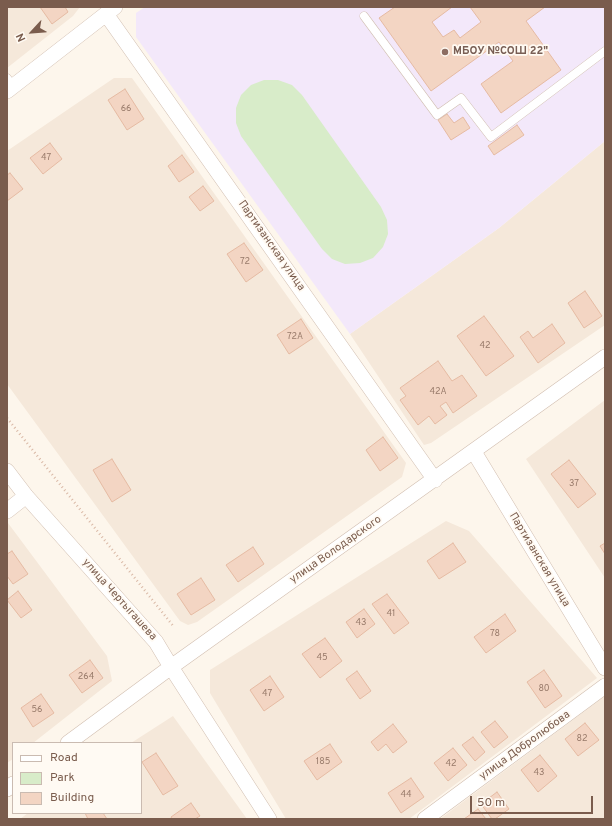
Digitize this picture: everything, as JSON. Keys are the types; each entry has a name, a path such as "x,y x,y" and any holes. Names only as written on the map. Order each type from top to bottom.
{"street":[{"path":"9,85 111,10"},
{"name":"Партизанская улица","path":"111,10 435,480"},
{"name":"улица Володарского","path":"69,742 171,667 605,358"},
{"name":"Партизанская улица","path":"474,452 605,668"},
{"name":"улица Чертыгашева","path":"7,471 26,496 156,642 269,819"},
{"path":"7,511 26,496"},
{"name":"улица Добролюбова","path":"425,819 605,686"}],"lane":[{"path":"364,16 438,115 461,98 491,137 605,50"}],"path":[{"path":"7,418 174,627"}],"shaded area":[{"path":"7,7 80,7 73,16 7,68"},
{"path":"145,7 605,7 605,141 499,228 350,334 136,37 136,13"},
{"path":"114,78 132,78 406,463 402,477 197,622 188,625 180,621 7,384 7,151"},
{"path":"605,141 605,325 431,443 424,445 350,334 499,228"},
{"path":"605,400 605,578 526,459"},
{"path":"446,521 469,531 597,678 409,819 286,819 210,693 210,670"},
{"path":"8,523 107,656 112,681 34,742 12,742 12,760 7,763"},
{"path":"605,696 605,819 440,819"},
{"path":"173,716 247,819 20,819 27,814 142,814 142,742 133,742"}],"green space":[{"path":"264,80 278,80 292,85 302,95 381,207 387,220 388,234 383,247 373,258 360,263 345,264 332,259 322,249 241,136 236,123 236,108 241,95 251,85"}],"building":[{"path":"40,7 65,7 68,12 52,24"},
{"name":"МБОУ №СОШ 22\"","path":"395,7 452,7 432,22 443,37 454,30 460,38 481,22 470,7 545,7 526,21 561,70 501,113 481,84 513,61 499,42 431,91 379,18"},
{"path":"125,89 144,119 127,130 108,100"},
{"path":"447,114 454,123 463,117 470,128 451,140 438,120"},
{"path":"517,125 524,135 494,155 488,146"},
{"path":"50,143 62,159 43,174 30,158"},
{"path":"182,155 194,172 179,182 168,166"},
{"path":"10,173 23,189 7,201 7,175"},
{"path":"203,186 214,201 200,211 189,197"},
{"path":"244,243 263,270 246,282 227,254"},
{"path":"585,291 602,316 584,328 568,303"},
{"path":"484,316 514,356 486,376 457,336"},
{"path":"301,319 313,338 289,354 277,335"},
{"path":"552,324 565,343 538,363 520,337 528,331 533,338"},
{"path":"438,361 452,381 462,375 477,396 453,413 446,402 440,406 447,415 435,424 429,416 418,425 400,400 406,396 400,388"},
{"path":"383,437 398,458 380,471 366,450"},
{"path":"112,459 131,490 112,502 93,470"},
{"path":"569,460 596,494 578,508 551,474"},
{"path":"453,543 466,562 439,579 427,561"},
{"path":"605,543 605,554 600,546"},
{"path":"253,547 264,564 238,582 226,565"},
{"path":"12,551 28,574 13,584 7,576 7,554"},
{"path":"201,578 215,600 191,615 177,594"},
{"path":"18,591 32,610 21,618 7,600"},
{"path":"387,594 409,623 394,634 372,604"},
{"path":"364,609 375,624 357,638 346,622"},
{"path":"505,614 516,631 486,653 474,637"},
{"path":"325,638 342,661 320,678 302,654"},
{"path":"90,660 103,678 82,693 69,675"},
{"path":"544,670 562,696 545,708 527,682"},
{"path":"357,671 371,691 360,699 346,679"},
{"path":"270,676 284,697 264,711 250,690"},
{"path":"41,694 54,713 33,727 21,708"},
{"path":"495,721 508,737 494,748 481,732"},
{"path":"585,723 599,740 578,756 565,739"},
{"path":"393,724 407,742 393,753 386,744 378,751 371,742"},
{"path":"473,737 485,752 475,761 462,745"},
{"path":"330,744 342,762 317,780 304,761"},
{"path":"453,748 467,765 448,781 434,763"},
{"path":"156,753 178,786 163,795 142,762"},
{"path":"540,755 557,776 538,792 521,770"},
{"path":"411,778 424,797 401,813 388,793"},
{"path":"497,792 509,809 495,819 492,819 481,804"},
{"path":"191,803 200,816 195,819 172,819 171,817"},
{"path":"478,809 486,819 464,819"},
{"path":"86,814 104,814 107,819 88,819"}],"place":[{"name":"МБОУ №СОШ 22\"","path":"445,52"}]}
